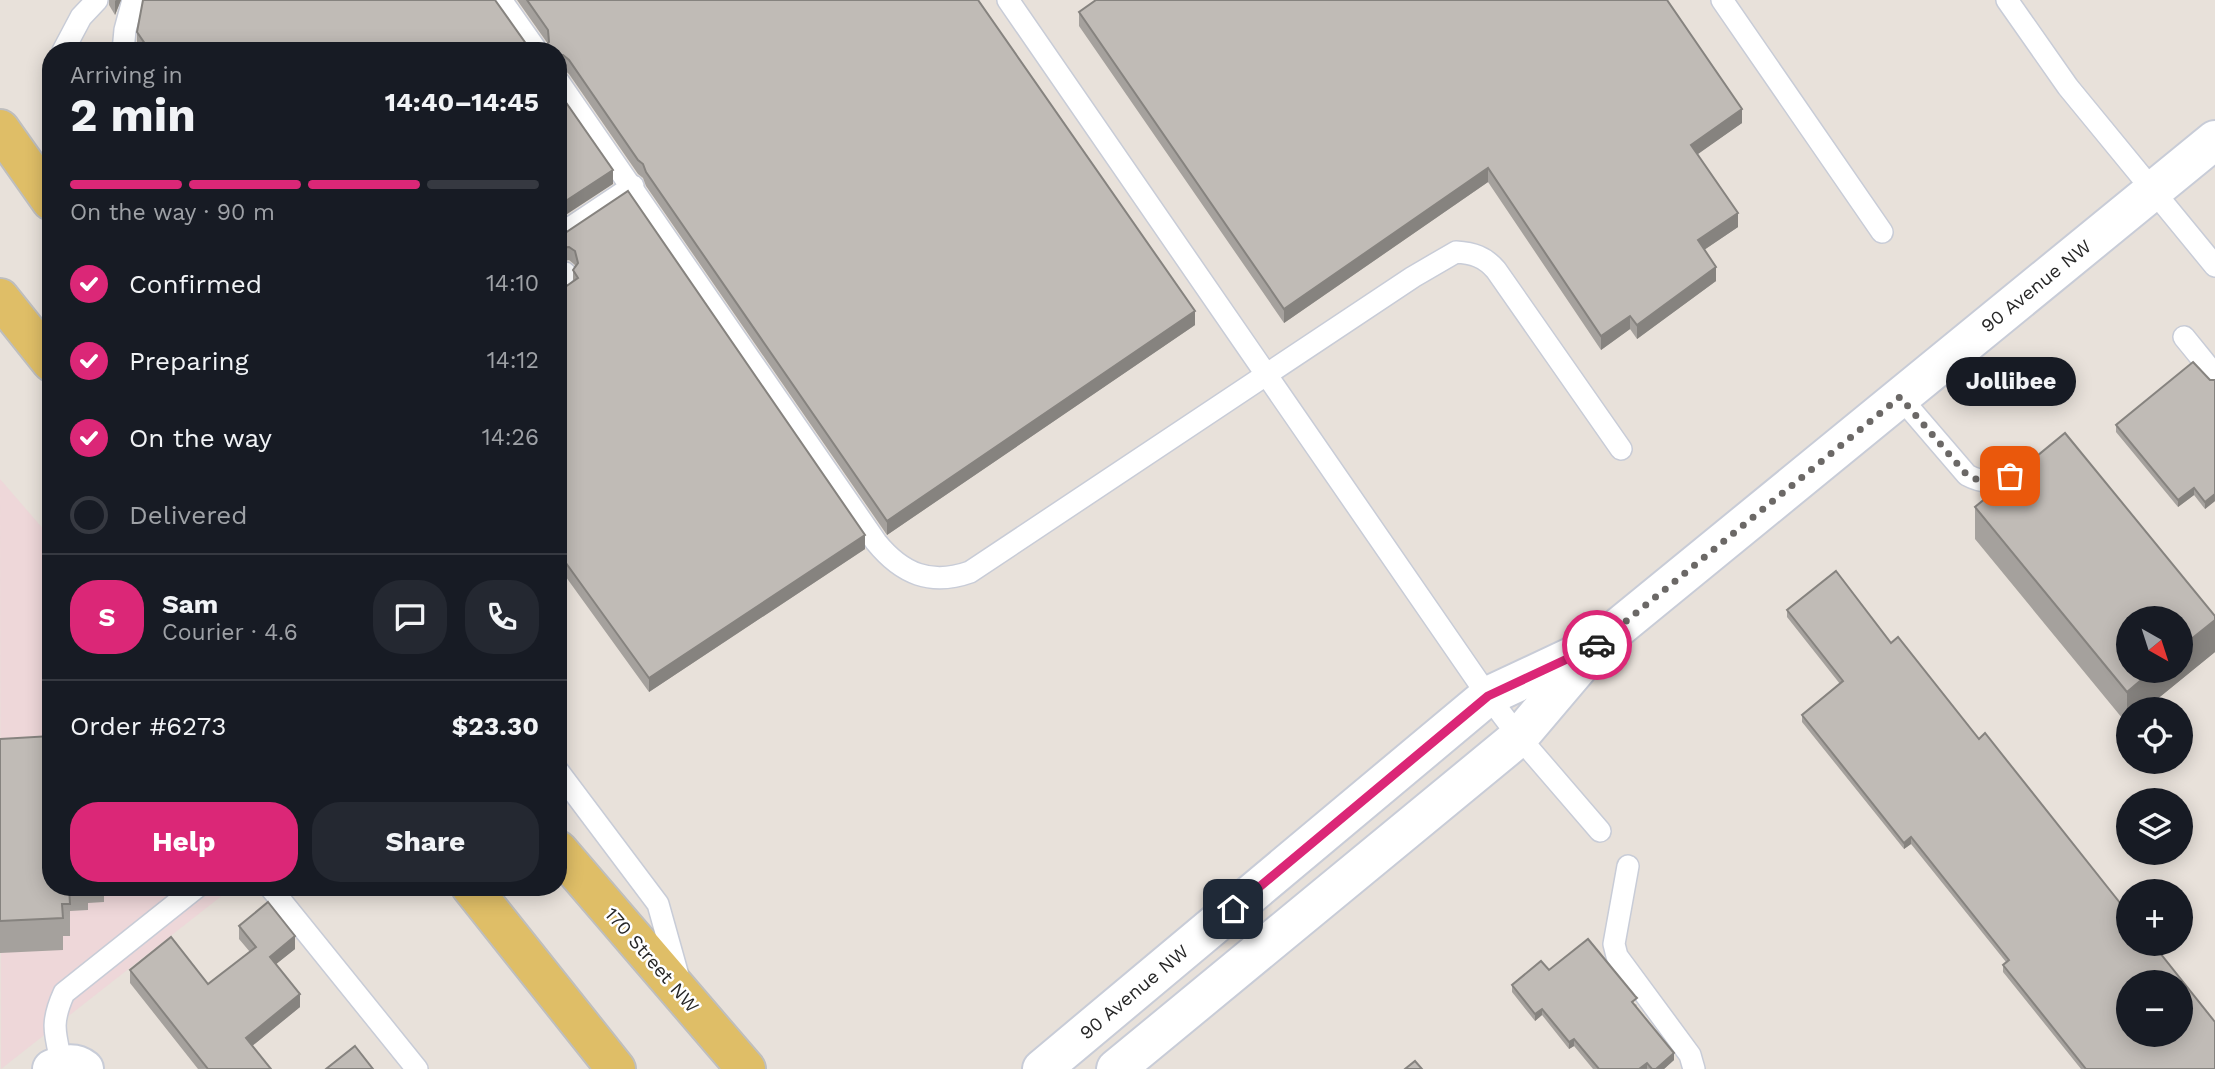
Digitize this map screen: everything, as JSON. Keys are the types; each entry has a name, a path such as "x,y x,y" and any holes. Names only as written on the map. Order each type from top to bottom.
{"main road":[{"path":"0,129 42,188"},
{"path":"0,298 42,351"},
{"name":"170 Street NW","path":"567,861 746,1069"},
{"path":"478,896 616,1069"}],"street":[{"name":"90 Avenue NW","path":"1116,1069 1519,737 1597,645 2215,140"},
{"name":"90 Avenue NW","path":"1042,1069 1488,696 1597,645"}],"lane":[{"path":"68,42 81,17 97,0"},
{"path":"124,42 133,0"},
{"path":"501,0 531,42"},
{"path":"1008,0 1488,696 1519,737 1600,831"},
{"path":"1722,0 1882,232"},
{"path":"2007,0 2068,87 2215,266"},
{"path":"567,94 876,542 886,555 925,577 940,580 970,572 1441,259 1456,252 1469,253 1489,261 1621,449"},
{"path":"567,230 632,186"},
{"path":"2184,337 2215,375"},
{"path":"1900,397 1967,475 1988,482 2010,476"},
{"path":"567,783 658,904 684,998"},
{"path":"1628,866 1614,944 1617,956 1690,1055 1693,1069"},
{"path":"66,1068 55,1030 55,1013 64,993 186,896"},
{"path":"277,896 417,1069"}],"shaded area":[{"path":"0,479 42,528 42,896 222,896 1,1069"}],"building":[{"path":"143,0 495,0 525,42 144,42 137,32"},
{"path":"527,0 978,0 1195,311 887,521 569,60 567,42 549,42 548,30"},
{"path":"1096,0 1667,0 1742,109 1691,145 1738,213 1698,240 1716,267 1637,325 1630,316 1601,336 1488,168 1284,309 1079,12"},
{"path":"567,104 613,170 567,200"},
{"path":"628,191 865,535 649,678 567,564 567,286 578,278 573,270 578,263 575,251 567,247 567,232"},
{"path":"2193,362 2210,380 2215,380 2215,494 2205,502 2194,488 2178,500 2116,425"},
{"path":"2065,433 2215,616 2215,620 2193,638 2193,606 2116,606 2116,679 1975,507"},
{"path":"1836,571 1891,643 1898,637 1979,739 1985,733 2116,898 2116,956 2162,956 2174,970 2116,970 2116,1047 2193,1047 2193,994 2215,1022 2215,1069 2086,1069 2003,965 2009,960 1911,837 1904,843 1802,715 1843,681 1787,610"},
{"path":"2120,683 2138,683 2127,692"},
{"path":"42,737 42,896 70,896 70,904 62,904 63,918 0,921 0,739"},
{"path":"268,902 295,936 270,957 300,994 246,1038 271,1069 208,1069 130,970 171,937 208,984 256,947 239,926"},
{"path":"1588,939 1637,998 1632,1002 1674,1053 1656,1069 1652,1069 1647,1063 1639,1069 1599,1069 1574,1039 1569,1042 1542,1009 1535,1014 1512,985 1541,961 1549,970"},
{"path":"355,1046 373,1069 326,1069"},
{"path":"1415,1061 1422,1069 1405,1069"}],"way so far":[{"path":"1597,645 1900,397 1967,475 1988,482 2010,476"}],"place":[{"name":"Jollibee","path":"2010,476"}],"route":[{"path":"1233,909 1488,696 1597,645"}]}
